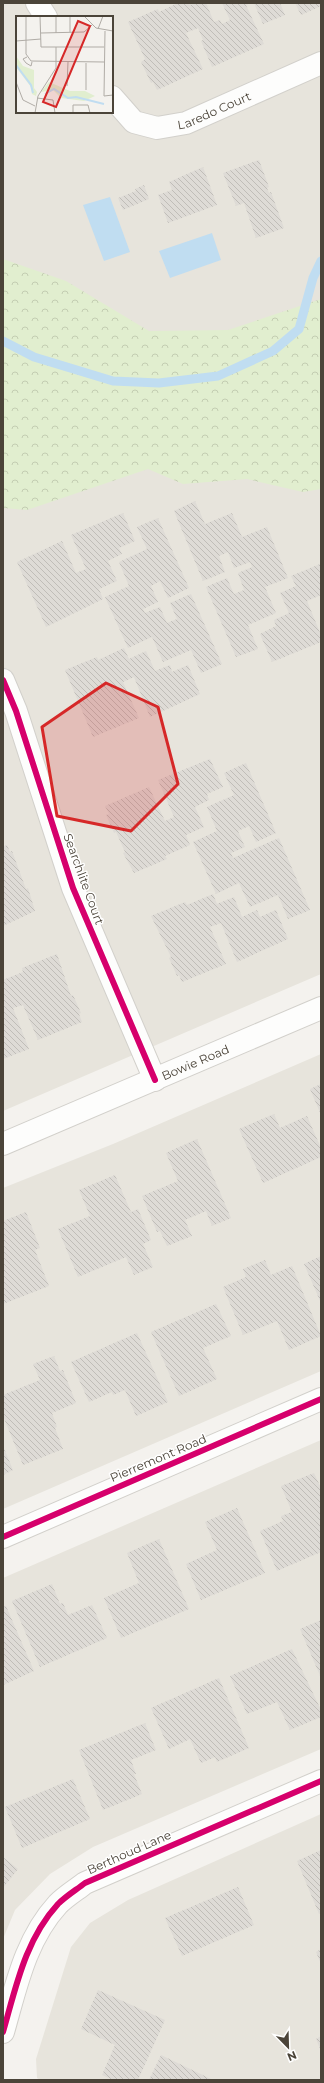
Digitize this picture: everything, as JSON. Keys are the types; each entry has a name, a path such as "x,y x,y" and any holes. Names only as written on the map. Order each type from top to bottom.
{"street":[{"path":"37,3 45,16"},
{"name":"Laredo Court","path":"113,98 134,122 157,128 186,123 321,64"},
{"name":"Searchlite Court","path":"3,680 16,711 73,888 156,1080"},
{"name":"Bowie Road","path":"3,1144 156,1080 321,1008"},
{"name":"Pierremont Road","path":"3,1536 321,1399"},
{"name":"Berthoud Lane","path":"3,2032 25,1955 39,1927 59,1903 85,1883 321,1781"}],"highlighted area":[{"path":"106,683 158,707 178,784 131,831 57,816 42,727"}],"shaded area":[{"path":"3,3 321,3 321,974 3,1111"},
{"path":"321,1054 321,1371 3,1509 3,1188 113,1144"},
{"path":"321,1440 321,1749 93,1847 50,1874 15,1910 3,1939 3,1578"},
{"path":"321,1814 321,2080 40,2080 37,2078 36,2059 71,1947 90,1923 128,1900"}],"green space":[{"path":"3,259 66,281 149,331 228,330 321,299 321,489 303,492 247,479 183,484 148,469 27,510 3,508"}],"water":[{"path":"110,197 130,252 104,261 83,205"},
{"path":"212,233 221,260 170,278 159,251"}],"building":[{"path":"178,3 189,3 190,5 194,3 206,3 214,22 220,20 222,24 230,20 222,3 251,3 246,5 264,44 212,67 201,41 203,40 198,28 186,33 203,69 157,90 153,82 151,83 141,62 145,59 128,22 158,9 159,12"},
{"path":"254,3 280,3 285,15 263,24"},
{"path":"295,3 321,3 321,6 301,15"},
{"path":"259,160 269,187 267,188 269,193 271,192 284,228 256,238 244,203 236,206 223,173"},
{"path":"203,167 217,205 168,223 158,195 172,190 169,182"},
{"path":"144,185 149,199 123,210 118,198 136,191 135,189"},
{"path":"195,501 205,524 232,513 242,537 267,527 288,578 265,587 276,613 248,625 258,649 236,657 206,587 227,578 234,594 244,590 238,573 252,567 250,562 234,568 228,552 219,556 225,572 203,581 174,511"},
{"path":"123,513 135,541 119,548 122,554 108,561 117,581 99,589 103,599 46,627 17,562 62,541 76,573 86,569 71,535"},
{"path":"158,518 189,588 168,598 160,581 151,586 158,602 143,609 145,613 160,607 167,623 177,619 170,603 191,594 222,664 201,673 191,650 163,662 152,637 128,648 105,597 129,586 119,562 147,549 137,527"},
{"path":"320,564 321,595 307,601 321,635 321,642 272,662 260,634 276,626 274,620 289,613 280,593 296,586 291,576"},
{"path":"124,648 129,659 146,651 155,671 170,665 172,672 188,665 200,694 150,717 134,677 123,682 139,718 93,737 65,670 97,657 98,660"},
{"path":"210,759 223,787 207,794 209,800 195,807 204,827 186,835 190,845 165,856 167,859 134,873 123,853 125,852 116,832 114,833 106,815 109,814 105,806 149,787 165,821 174,817 158,780"},
{"path":"246,763 276,833 256,842 249,826 238,831 245,847 231,853 233,858 279,838 310,910 288,919 278,895 250,907 239,883 216,894 193,842 217,831 207,807 234,795 224,773"},
{"path":"7,845 10,852 12,851 26,889 28,888 35,911 3,926 3,847"},
{"path":"213,894 217,904 234,897 242,917 257,910 260,917 276,910 288,939 237,962 221,923 210,927 226,964 182,982 179,975 177,976 169,958 171,957 151,916 185,902 187,905"},
{"path":"57,954 71,996 73,995 81,1013 79,1014 82,1022 38,1040 23,1005 13,1008 29,1049 3,1059 3,980 23,972 22,968"},
{"path":"321,1084 321,1115 310,1089"},
{"path":"274,1114 280,1128 307,1116 321,1148 321,1157 263,1183 239,1129"},
{"path":"197,1139 231,1218 212,1226 206,1211 185,1220 192,1236 167,1246 160,1231 157,1232 142,1196 178,1181 166,1153"},
{"path":"115,1175 131,1212 138,1209 151,1240 143,1244 153,1267 134,1275 126,1257 78,1277 58,1229 90,1216 79,1190"},
{"path":"26,1212 40,1248 35,1250 49,1286 3,1304 3,1221"},
{"path":"321,1256 321,1303 304,1264"},
{"path":"265,1260 271,1275 292,1266 321,1336 289,1350 277,1321 243,1335 223,1287 246,1277 243,1269"},
{"path":"216,1304 231,1336 203,1348 217,1379 179,1396 151,1332"},
{"path":"137,1333 168,1402 136,1416 125,1390 113,1395 112,1392 89,1402 71,1362"},
{"path":"54,1356 60,1371 63,1370 76,1403 52,1413 57,1427 55,1428 63,1449 23,1465 3,1416 3,1395 40,1380 33,1364"},
{"path":"3,1446 13,1470 3,1475"},
{"path":"314,1473 321,1488 321,1552 277,1571 260,1531 283,1521 281,1516 292,1512 281,1486"},
{"path":"237,1508 265,1573 201,1600 186,1564 217,1550 205,1522"},
{"path":"159,1539 189,1609 121,1638 104,1598 139,1583 127,1553"},
{"path":"52,1584 60,1604 63,1603 68,1615 92,1605 107,1638 40,1667 12,1601"},
{"path":"6,1606 34,1671 3,1685 3,1607"},
{"path":"321,1620 321,1678 300,1629"},
{"path":"292,1649 321,1710 321,1717 290,1730 277,1702 247,1714 230,1676"},
{"path":"219,1678 249,1748 217,1762 215,1757 201,1763 190,1739 169,1749 151,1708"},
{"path":"145,1723 156,1750 131,1760 136,1774 134,1774 142,1794 103,1810 79,1750"},
{"path":"73,1779 90,1819 22,1848 5,1807"},
{"path":"321,1850 321,1913 319,1914 297,1861"},
{"path":"3,1857 18,1869 3,1888"},
{"path":"238,1887 254,1925 182,1956 165,1918"},
{"path":"321,1949 321,1964 316,1952"},
{"path":"98,1990 165,2020 138,2080 113,2080 102,2075 115,2045 81,2029"},
{"path":"321,2036 321,2051 316,2039"},
{"path":"161,2055 213,2080 149,2080"}],"waterway":[{"path":"3,341 34,357 113,381 159,383 218,376 273,351 299,329 313,278 321,261"}],"cycle path":[{"path":"3,680 16,711 73,888 155,1080"},
{"path":"3,1537 321,1399"},
{"path":"3,2032 17,1981 30,1948 37,1933 47,1918 64,1898 85,1883 321,1781"}]}
